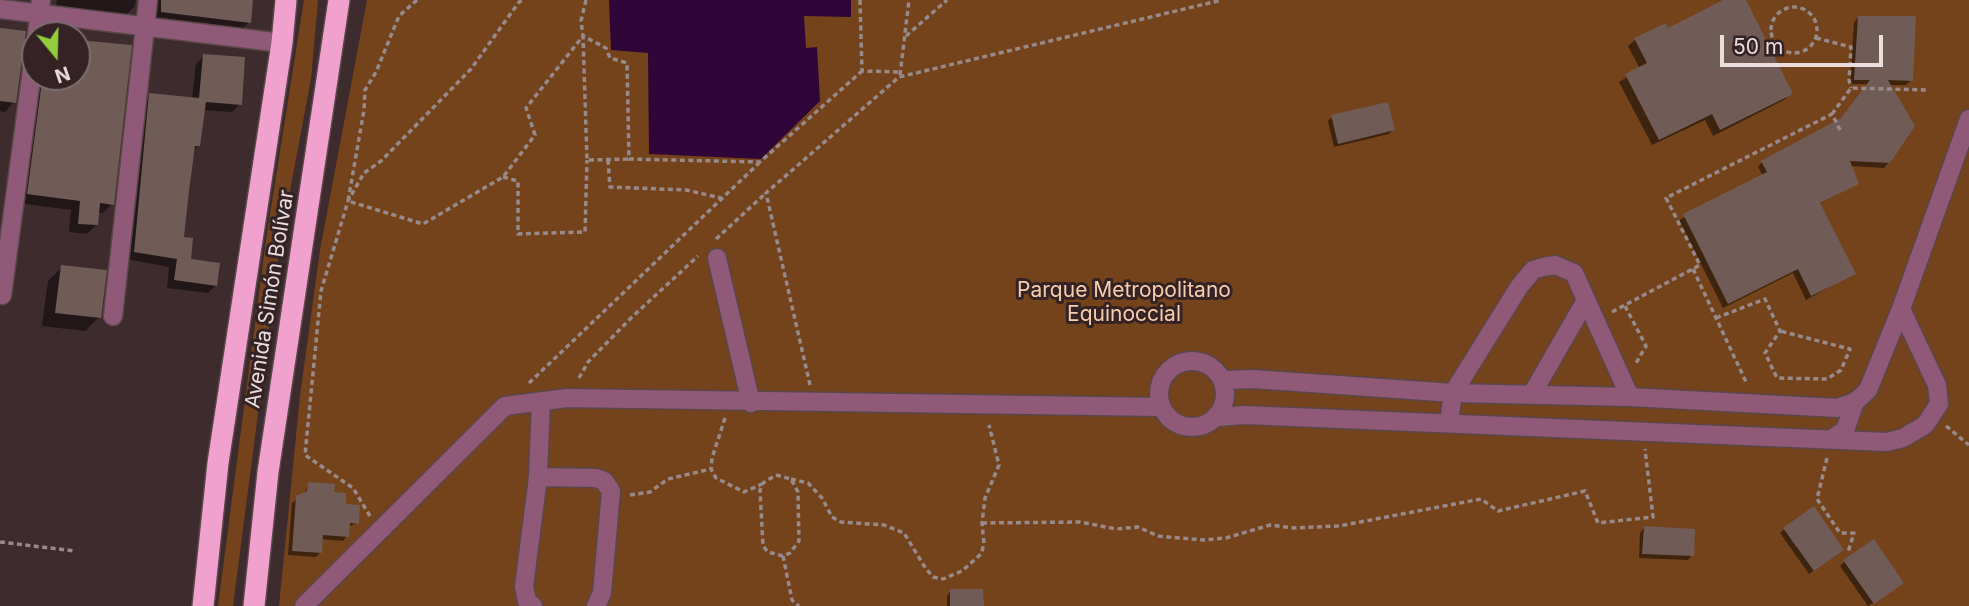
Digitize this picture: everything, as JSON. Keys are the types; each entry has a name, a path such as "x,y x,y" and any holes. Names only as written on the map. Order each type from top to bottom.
{"highway":[{"name":"Avenida Simón Bolívar","path":"203,606 219,463 282,43 286,0"},
{"name":"Avenida Simón Bolívar","path":"254,606 268,472 339,0"}],"street":[{"path":"113,316 148,0"},
{"path":"0,9 40,7 145,27 282,43"},
{"path":"2,295 29,91"},
{"path":"1223,380 1253,379 1453,393 1630,397 1838,408 1855,402 1868,390 1901,309 1969,120"},
{"path":"708,253 751,403"},
{"path":"1449,423 1453,393 1519,287 1533,270 1555,265 1574,273 1630,397"},
{"path":"1532,394 1586,302"},
{"path":"1216,417 1245,415 1887,442 1917,431 1934,416 1939,404 1937,385 1901,309"},
{"path":"1192,360 1205,362 1223,380 1226,393 1223,406 1216,417 1206,424 1193,427 1169,418 1161,407 1158,394 1161,381 1179,363 1192,360"},
{"path":"304,606 505,406 567,398 751,403 1161,407"},
{"path":"533,606 527,600 524,587 538,477 541,401"},
{"path":"1832,439 1845,430 1855,402"},
{"path":"538,477 596,478 604,481 611,491 602,593 596,606"}],"path":[{"path":"380,532 353,488 306,456 321,290 348,201 365,90 376,72 399,16 418,0"},
{"path":"503,177 518,181 518,234 585,232 587,160 581,21 586,0"},
{"path":"860,0 862,71"},
{"path":"567,398 588,362 708,253 766,193 900,75 909,0"},
{"path":"905,38 947,0"},
{"path":"505,406 721,198 862,71 900,75 1203,2 1222,0"},
{"path":"348,201 364,173 381,161 471,69 520,1"},
{"path":"1798,6 1806,9 1816,22 1815,38 1805,50 1797,53 1782,50 1771,37 1771,22 1782,9 1798,6"},
{"path":"348,201 423,224 503,177 535,135 526,108 583,36"},
{"path":"583,36 606,48 610,58 627,63 629,159"},
{"path":"1594,321 1700,265 1666,198 1832,114 1851,88 1851,47 1815,38"},
{"path":"1851,88 1928,90"},
{"path":"1832,114 1841,132"},
{"path":"587,160 760,162"},
{"path":"608,160 610,187 686,190 721,198"},
{"path":"766,193 814,403"},
{"path":"1693,269 1750,390 1736,390"},
{"path":"1716,318 1765,299 1780,331"},
{"path":"1624,305 1646,346 1634,367"},
{"path":"1780,331 1850,349 1841,370 1827,379 1777,378 1765,353 1780,331"},
{"path":"728,402 711,468 716,478 744,492 776,475 808,483 822,498 832,517 841,522 884,525 904,533 926,569 933,577 943,579 962,571 981,554 984,544 982,523 985,498 999,465 986,405"},
{"path":"1934,416 1969,445"},
{"path":"982,523 1080,522 1116,529 1138,527 1158,536 1204,540 1226,538 1270,525 1293,528 1339,526 1481,499 1499,511 1585,491 1598,523 1653,517 1643,431"},
{"path":"1832,439 1816,499 1840,533 1854,533 1848,552"},
{"path":"611,491 628,496 650,492 668,480 711,468"},
{"path":"763,483 759,498 763,547 768,552 783,555 790,553 799,541 798,492 791,479"},
{"path":"0,542 75,551"},
{"path":"783,555 792,600 799,606"}],"green space":[{"path":"304,0 318,0 311,79 280,244 233,606 218,606 266,240"},
{"name":"Parque Metropolitano Equinoccial","path":"367,0 1969,0 1969,606 279,606 300,396 320,250"}],"shaded area":[{"path":"609,0 851,0 851,17 804,16 806,48 817,47 820,101 761,159 649,154 648,53 611,50"}],"building":[{"path":"161,0 253,0 251,23 161,12"},
{"path":"1723,0 1746,0 1793,94 1720,130 1712,114 1659,140 1625,74 1647,63 1634,38 1666,23 1668,28"},
{"path":"1858,16 1916,16 1913,81 1888,80 1915,126 1890,163 1850,161 1859,184 1820,203 1856,274 1811,296 1798,269 1728,304 1683,214 1767,172 1761,161 1841,118 1870,80 1854,80"},
{"path":"0,28 21,30 21,67 16,103 0,101"},
{"path":"91,41 132,45 114,205 100,203 98,225 78,224 80,201 27,194 41,91 91,91"},
{"path":"203,54 245,57 242,105 206,102 200,146 195,146 189,191 184,237 193,238 191,259 220,263 217,286 174,280 177,259 134,252 149,93 199,98"},
{"path":"1388,102 1395,130 1338,144 1331,115"},
{"path":"61,265 107,270 101,318 55,313"},
{"path":"308,482 335,484 334,492 346,493 346,504 360,505 359,524 350,523 349,537 323,535 322,553 292,551 296,496 307,491"},
{"path":"1814,506 1844,550 1814,571 1783,528"},
{"path":"1644,526 1695,529 1694,556 1642,554"},
{"path":"1874,539 1904,583 1874,604 1843,560"},
{"path":"950,589 983,589 984,606 950,606"}]}
